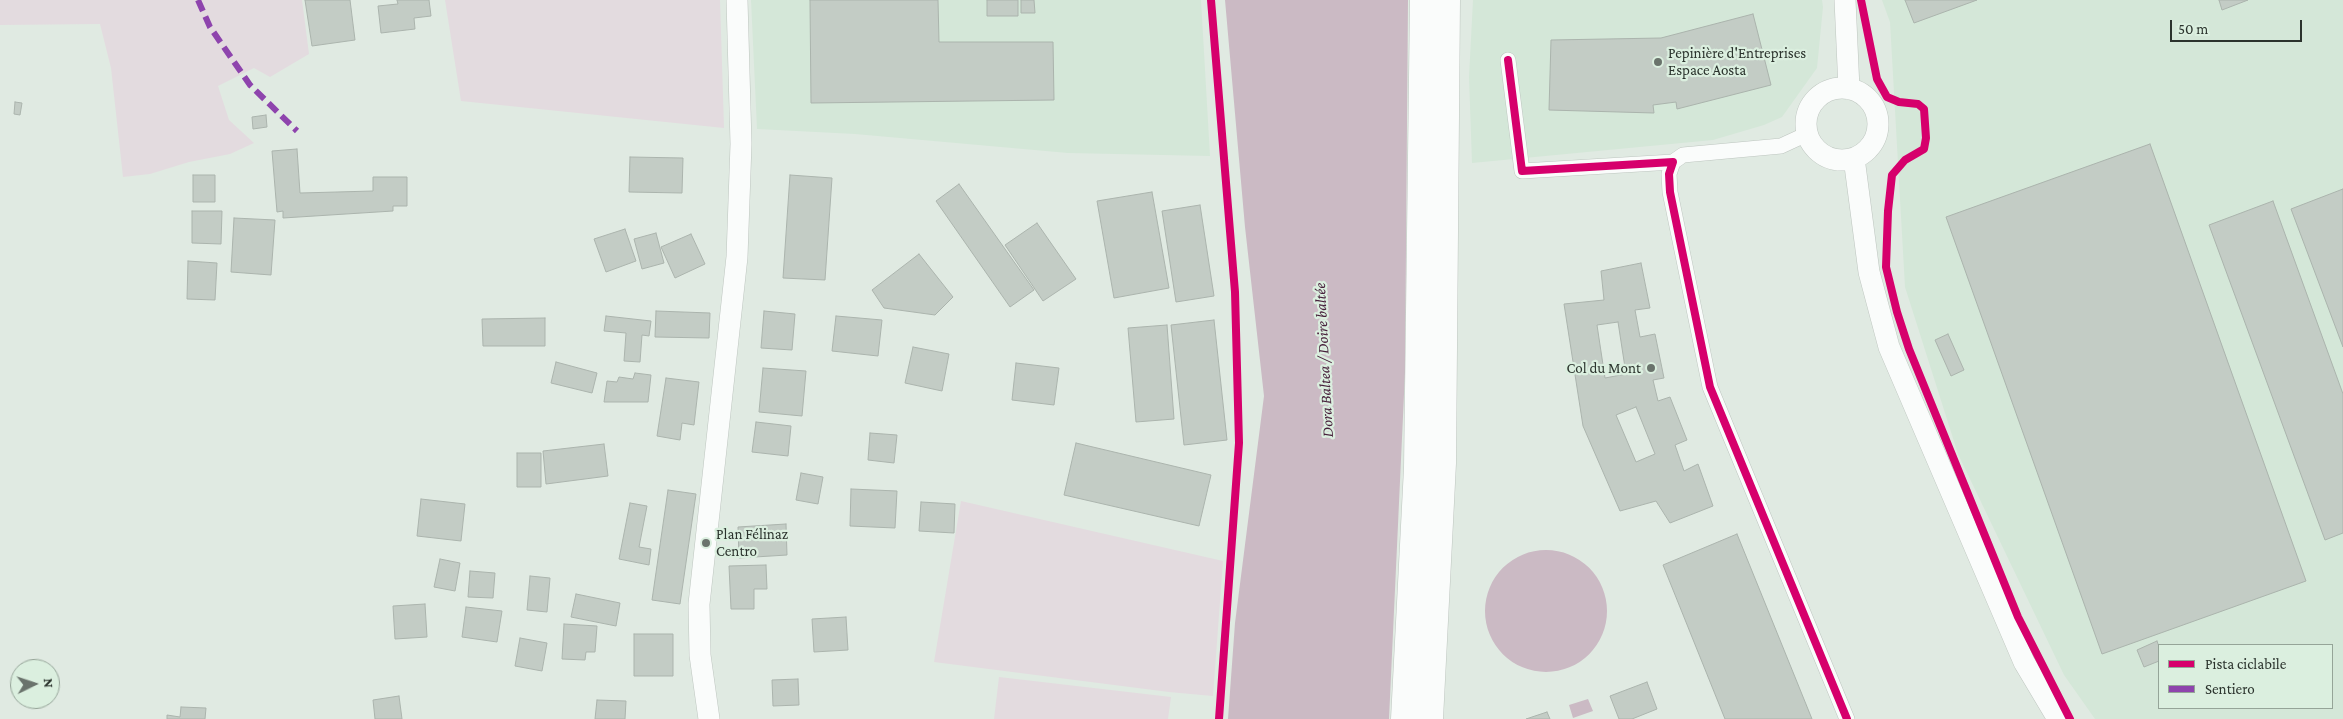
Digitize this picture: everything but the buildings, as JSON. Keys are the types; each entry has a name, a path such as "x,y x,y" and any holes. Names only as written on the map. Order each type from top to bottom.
{"highway":[{"path":"1405,719 1418,468 1424,0"},
{"path":"1429,719 1442,463 1446,0"}],"street":[{"path":"709,719 700,655 699,604 737,257 741,144 737,0"},
{"path":"1845,0 1849,88"},
{"path":"1508,60 1522,171 1673,162 1683,155 1781,146 1808,134"},
{"path":"1849,88 1869,100 1875,110 1878,121 1877,133 1872,144 1864,152 1854,158 1842,160 1820,153 1812,144 1808,134 1806,119 1811,105 1821,95 1834,89 1849,88"},
{"path":"1854,158 1869,272 1890,347 2024,662 2058,719"},
{"path":"1673,162 1669,174 1670,192 1710,387 1847,719"}],"shaded area":[{"path":"0,0 302,0 309,54 270,77 254,68 218,86 229,120 254,143 230,154 189,162 150,174 123,177 111,68 100,24 0,25"},
{"path":"445,0 720,0 724,128 461,101"},
{"path":"751,0 1201,0 1210,156 1068,153 855,134 757,129"},
{"path":"1473,0 1822,0 1823,7 1817,68 1782,117 1764,125 1713,140 1472,163 1469,77"},
{"path":"1882,0 2343,0 2343,719 2095,719 2064,675 1958,454 1905,287 1890,22"},
{"path":"961,501 1223,561 1213,696 934,662"},
{"path":"999,677 1171,697 1168,719 994,719"}],"water":[{"name":"Dora Baltea / Doire baltée","path":"1225,0 1408,0 1405,373 1389,719 1228,719 1235,623 1264,396 1245,227"},
{"path":"1546,550 1558,551 1569,555 1580,560 1589,568 1597,577 1602,588 1606,599 1606,623 1602,634 1597,645 1589,654 1580,662 1569,667 1558,671 1546,672 1534,671 1523,667 1512,662 1503,654 1495,645 1490,634 1486,623 1485,611 1486,599 1490,588 1495,577 1503,568 1512,560 1523,555 1534,551"},
{"path":"1588,699 1593,711 1573,718 1569,705"}],"marked path":[{"path":"198,0 210,27 250,85 297,131"}],"cycle path":[{"path":"1211,0 1235,292 1239,443 1219,719"},
{"path":"1861,0 1877,79 1887,97 1899,102 1918,104 1924,109 1926,138 1924,149 1905,160 1892,175 1888,211 1886,267 1897,312 1909,349 2018,617 2070,719"},
{"path":"1508,60 1522,171 1673,162 1669,174 1670,192 1710,387 1847,719"}],"place":[{"name":"Pepinière d'Entreprises Espace Aosta","path":"1658,62"},
{"name":"Col du Mont","path":"1651,368"},
{"name":"Plan Félinaz Centro","path":"706,543"}]}
